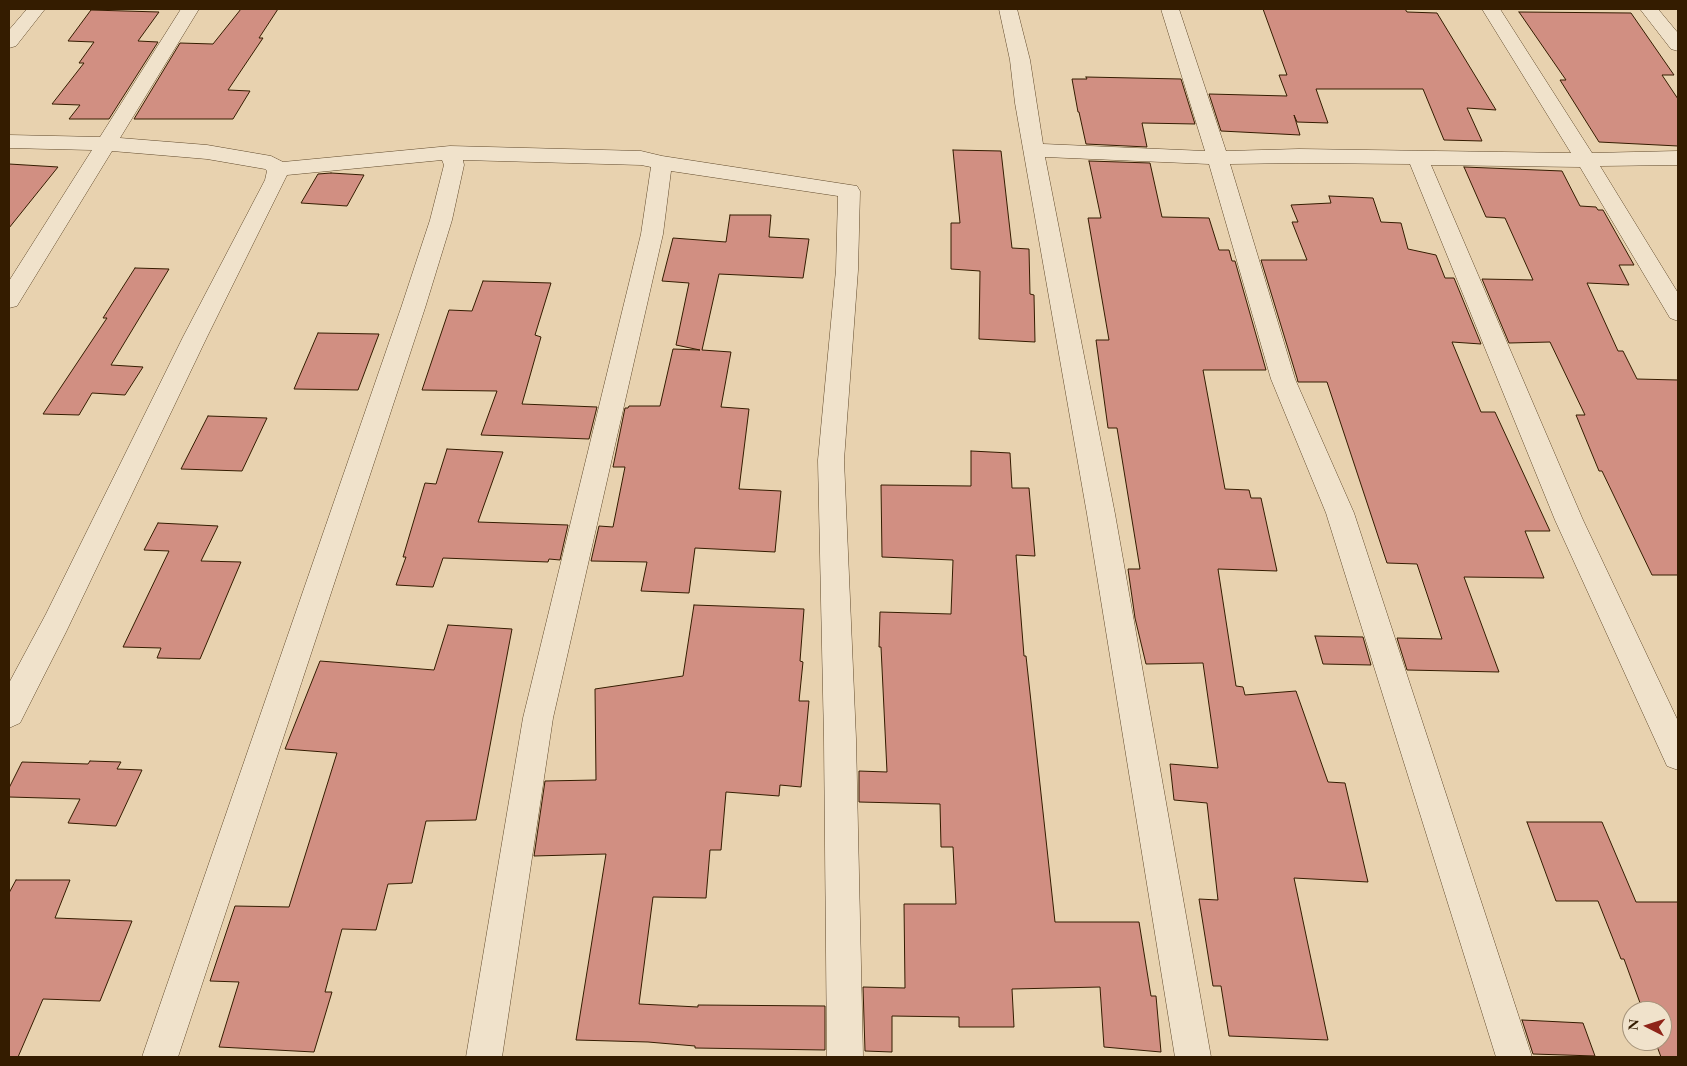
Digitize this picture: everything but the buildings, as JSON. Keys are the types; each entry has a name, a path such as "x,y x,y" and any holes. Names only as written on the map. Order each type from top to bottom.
{"street":[{"path":"9,42 36,9"},
{"path":"9,300 190,9"},
{"path":"1008,9 1020,60 1025,104 1101,514 1193,1057"},
{"path":"1170,9 1218,158 1283,379 1340,513 1514,1057"},
{"path":"1492,9 1678,312"},
{"path":"1649,9 1678,45"},
{"path":"9,141 106,144 207,152 271,163 278,169 450,153 641,158 662,163 849,191 847,270 831,460 840,739 845,1057"},
{"path":"1035,150 1218,158 1300,156 1586,160 1678,158"},
{"path":"160,1057 414,308 451,181 454,164 450,153"},
{"path":"1417,157 1569,520 1678,755"},
{"path":"484,1057 538,718 652,234 662,163"},
{"path":"9,713 56,624 195,337 276,180 278,169"}]}
